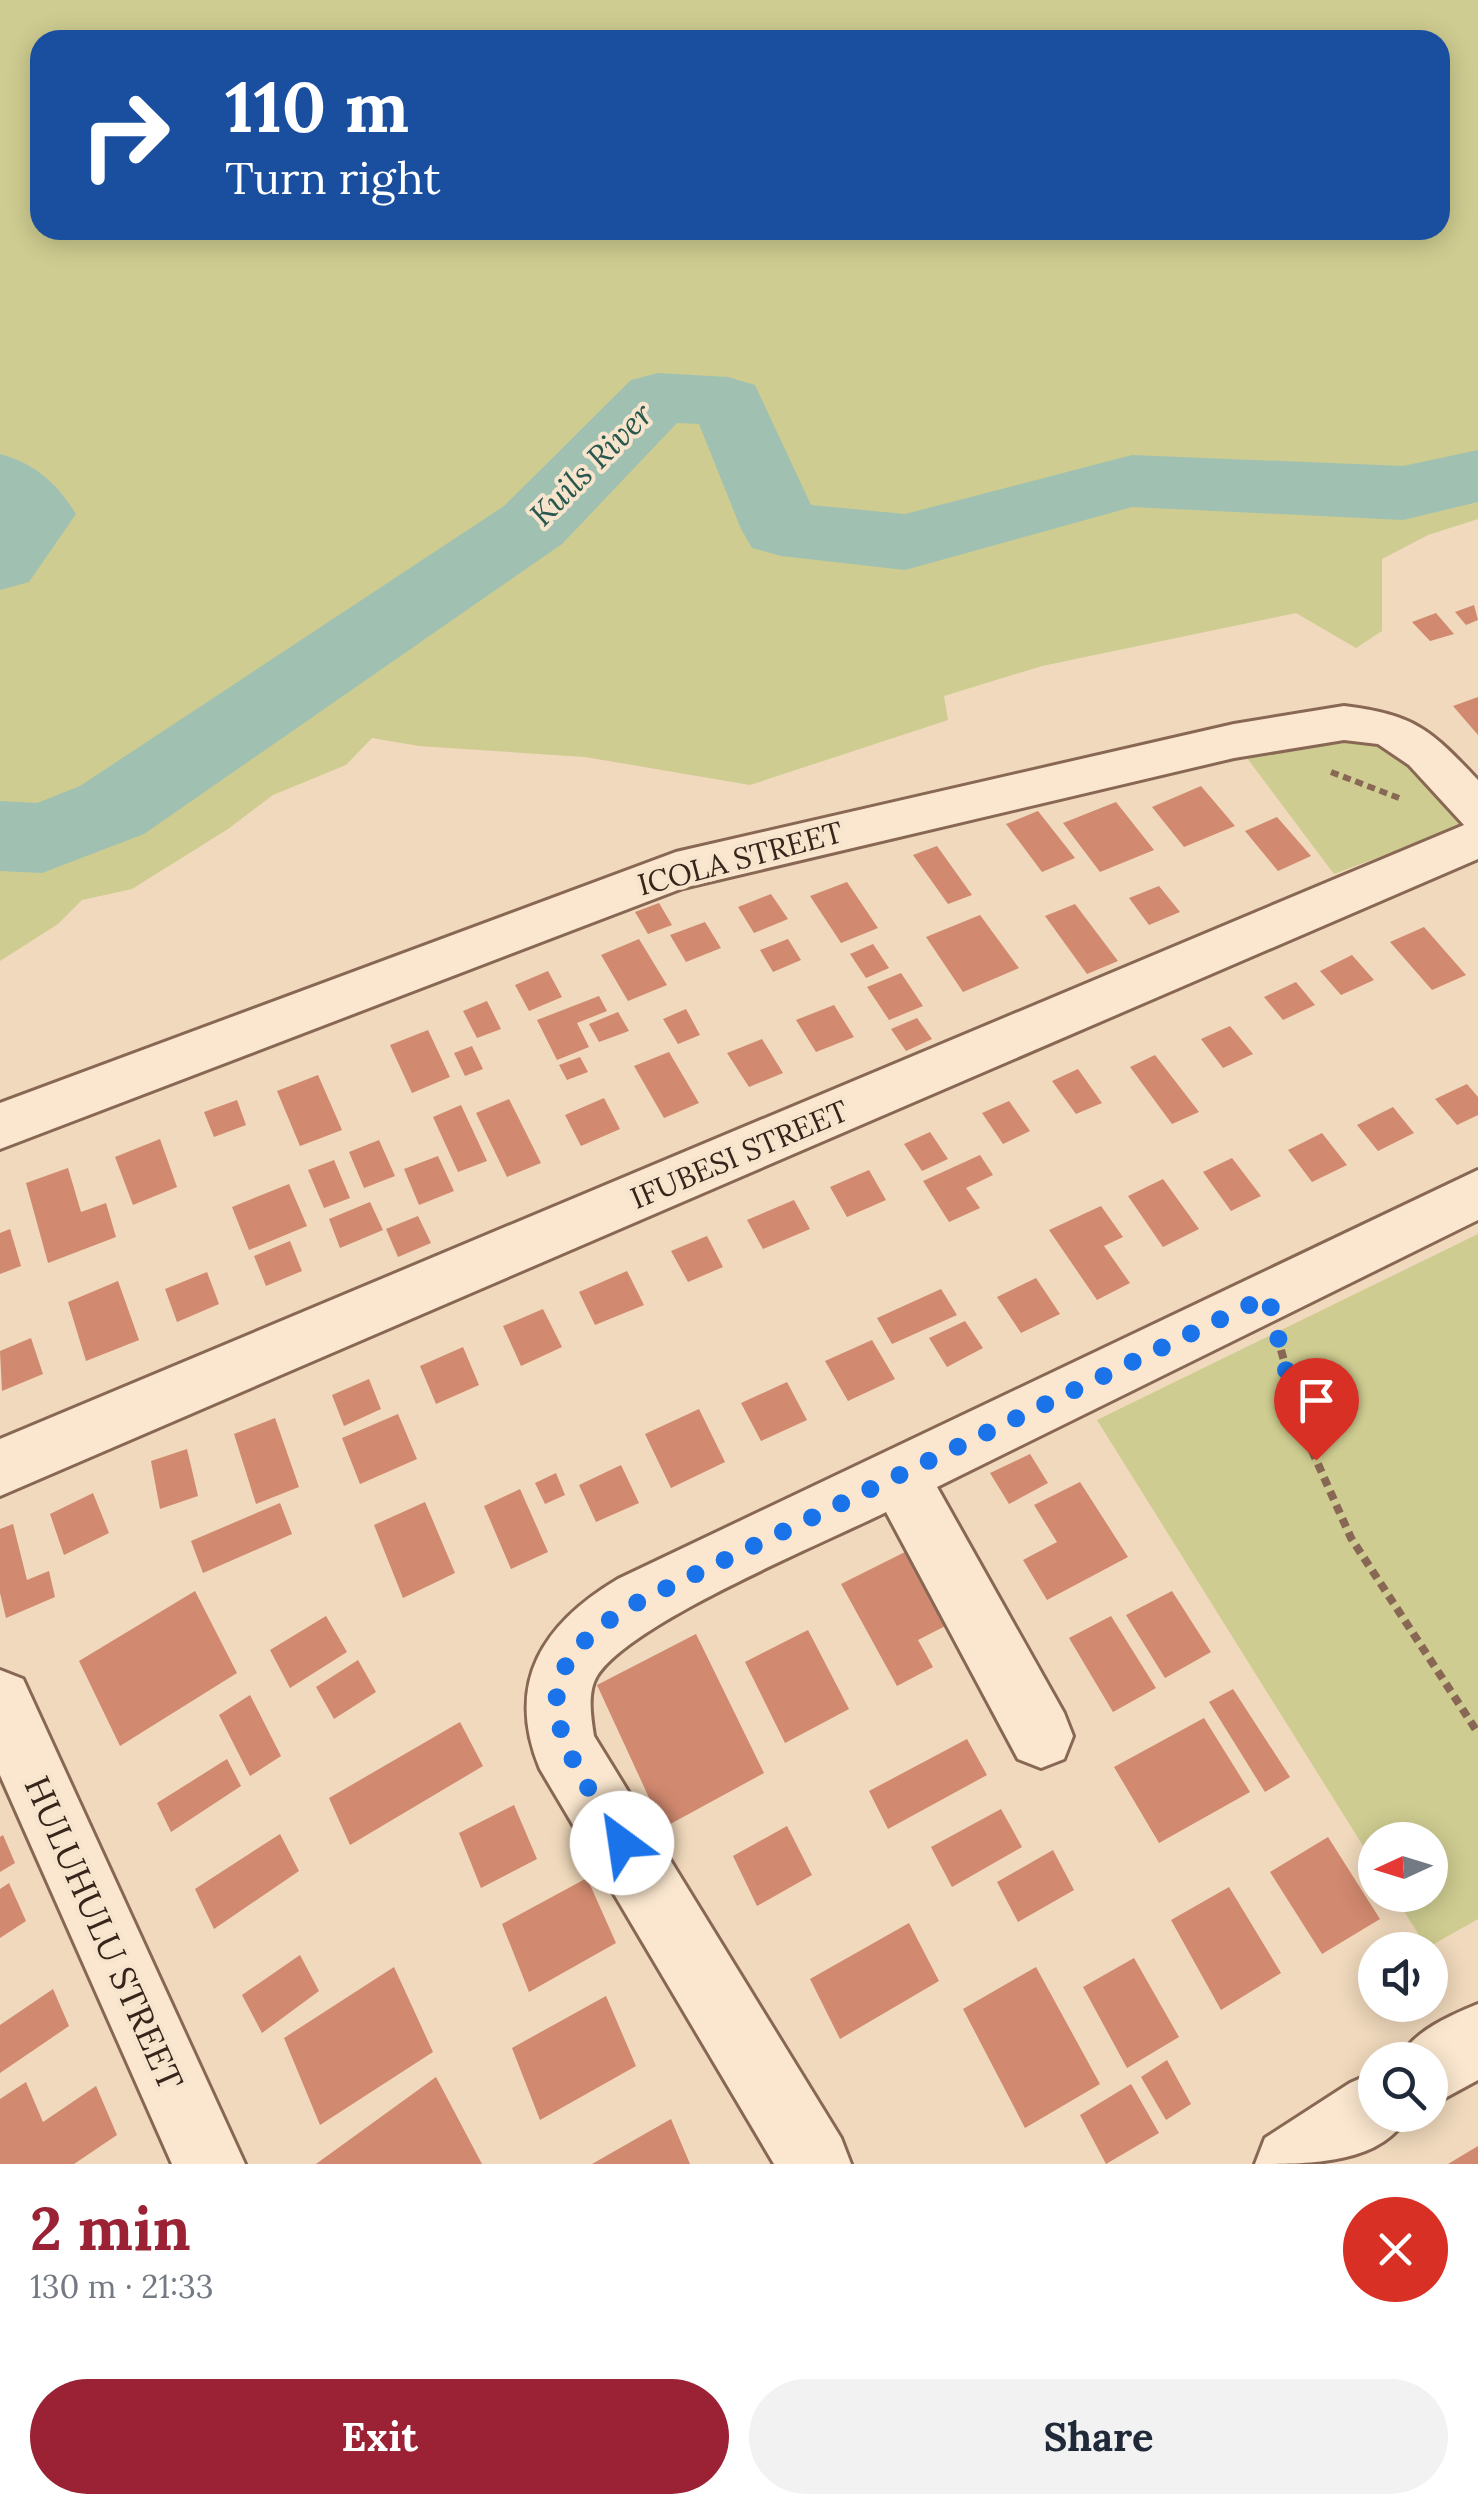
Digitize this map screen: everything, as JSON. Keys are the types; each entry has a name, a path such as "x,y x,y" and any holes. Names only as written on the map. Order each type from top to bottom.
{"street":[{"name":"ICOLA STREET","path":"0,1126 676,871 1234,741 1344,723 1389,729 1425,752 1478,811"},
{"name":"IFUBESI STREET","path":"0,1468 1478,839"},
{"path":"814,2164 564,1746 556,1712 560,1681 575,1648 603,1622 897,1474 1478,1194"},
{"path":"897,1474 1041,1736"},
{"name":"HULUHULU STREET","path":"0,1702 209,2164"},
{"path":"1448,2059 1478,2039"},
{"path":"1291,2164 1358,2119"}],"path":[{"path":"1328,771 1411,803"},
{"path":"1268,1296 1300,1416 1350,1538 1478,1733"}],"shaded area":[{"path":"0,0 1478,0 1478,519 1428,535 1382,559 1382,631 1356,648 1296,613 1042,666 944,696 948,720 750,785 585,757 419,746 372,738 346,765 273,795 228,829 132,889 82,900 58,924 0,961"},
{"path":"1351,738 1392,748 1465,825 1334,874 1247,758"},
{"path":"1478,1234 1478,1919 1448,1936 1448,1932 1417,1932 1405,1912 1448,1912 1448,1822 1358,1822 1358,1838 1097,1420"}],"building":[{"path":"1474,605 1478,620 1466,625 1455,612"},
{"path":"1436,613 1454,634 1430,641 1412,622"},
{"path":"1478,697 1478,735 1453,706"},
{"path":"1201,786 1235,826 1184,847 1152,807"},
{"path":"1116,802 1154,850 1100,872 1063,823"},
{"path":"1038,811 1075,858 1042,872 1006,824"},
{"path":"1277,817 1311,856 1278,871 1245,831"},
{"path":"937,846 972,895 948,904 913,855"},
{"path":"847,882 878,928 841,943 810,896"},
{"path":"1159,886 1180,912 1149,925 1129,898"},
{"path":"771,894 788,919 754,933 738,907"},
{"path":"659,903 672,925 648,934 635,912"},
{"path":"1075,904 1118,961 1087,974 1045,916"},
{"path":"980,915 1019,968 963,992 926,937"},
{"path":"705,922 721,948 686,962 670,935"},
{"path":"1424,927 1466,975 1432,990 1390,942"},
{"path":"639,939 667,985 628,1001 601,955"},
{"path":"788,939 801,960 773,972 760,950"},
{"path":"873,944 889,968 866,978 850,954"},
{"path":"1352,955 1374,980 1341,995 1320,971"},
{"path":"548,971 562,997 529,1011 515,985"},
{"path":"901,973 923,1006 889,1020 867,987"},
{"path":"1296,982 1315,1005 1283,1020 1264,997"},
{"path":"599,996 607,1011 577,1023 589,1047 557,1060 537,1020"},
{"path":"487,1001 501,1029 477,1038 463,1011"},
{"path":"834,1005 854,1037 816,1052 796,1020"},
{"path":"686,1009 700,1035 678,1044 663,1019"},
{"path":"618,1012 629,1031 599,1042 589,1024"},
{"path":"917,1018 932,1039 906,1051 891,1029"},
{"path":"1230,1026 1253,1054 1223,1068 1201,1039"},
{"path":"428,1030 450,1077 412,1093 390,1045"},
{"path":"762,1039 783,1073 749,1087 727,1053"},
{"path":"472,1046 483,1069 465,1076 454,1053"},
{"path":"669,1052 699,1103 664,1118 634,1066"},
{"path":"1155,1055 1199,1112 1172,1124 1130,1067"},
{"path":"580,1057 588,1072 567,1080 559,1065"},
{"path":"1078,1069 1102,1103 1076,1114 1052,1081"},
{"path":"318,1075 342,1130 300,1146 277,1091"},
{"path":"1467,1084 1478,1097 1478,1115 1457,1125 1435,1099"},
{"path":"604,1098 620,1129 581,1146 565,1115"},
{"path":"509,1099 541,1163 507,1177 476,1113"},
{"path":"237,1100 246,1125 214,1137 204,1112"},
{"path":"1009,1101 1030,1131 1003,1144 982,1113"},
{"path":"461,1105 487,1161 458,1172 433,1117"},
{"path":"1393,1107 1414,1133 1378,1151 1357,1125"},
{"path":"930,1132 948,1159 922,1171 904,1144"},
{"path":"1322,1133 1347,1165 1312,1182 1288,1150"},
{"path":"160,1139 177,1187 133,1205 115,1157"},
{"path":"379,1140 395,1176 364,1188 349,1152"},
{"path":"980,1155 993,1175 966,1188 980,1208 949,1222 923,1181"},
{"path":"438,1156 454,1191 419,1205 404,1169"},
{"path":"1232,1158 1261,1196 1231,1211 1203,1172"},
{"path":"334,1160 350,1198 324,1208 308,1170"},
{"path":"68,1168 81,1212 106,1203 116,1237 48,1263 26,1183"},
{"path":"869,1170 886,1200 847,1217 830,1187"},
{"path":"1163,1179 1199,1229 1163,1247 1128,1196"},
{"path":"289,1184 307,1226 249,1250 232,1207"},
{"path":"794,1200 810,1229 763,1249 747,1220"},
{"path":"370,1202 383,1230 340,1248 329,1219"},
{"path":"1101,1206 1123,1237 1104,1246 1130,1283 1097,1300 1049,1230"},
{"path":"418,1216 431,1243 398,1257 386,1229"},
{"path":"10,1229 21,1266 0,1274 0,1233"},
{"path":"707,1236 723,1267 688,1282 671,1251"},
{"path":"290,1241 302,1271 266,1286 254,1256"},
{"path":"627,1271 644,1305 595,1325 579,1292"},
{"path":"207,1272 219,1304 177,1322 165,1289"},
{"path":"1036,1278 1060,1314 1021,1333 997,1297"},
{"path":"118,1281 139,1340 86,1361 68,1302"},
{"path":"941,1289 957,1315 892,1344 877,1318"},
{"path":"543,1309 562,1347 521,1366 503,1326"},
{"path":"965,1321 983,1348 947,1367 929,1338"},
{"path":"31,1338 43,1374 2,1391 0,1351"},
{"path":"872,1340 895,1379 848,1401 825,1361"},
{"path":"463,1347 479,1385 436,1404 420,1366"},
{"path":"369,1379 381,1409 344,1426 332,1395"},
{"path":"787,1382 807,1420 761,1441 741,1403"},
{"path":"699,1409 725,1462 671,1488 645,1434"},
{"path":"398,1414 417,1459 360,1484 342,1438"},
{"path":"275,1418 299,1487 256,1504 234,1434"},
{"path":"187,1449 198,1496 160,1509 151,1461"},
{"path":"1030,1454 1048,1483 1009,1504 990,1473"},
{"path":"621,1465 639,1503 596,1522 579,1485"},
{"path":"556,1473 565,1495 545,1504 535,1483"},
{"path":"1080,1482 1128,1557 1047,1600 1023,1560 1057,1542 1034,1505"},
{"path":"520,1489 548,1552 511,1569 484,1506"},
{"path":"93,1493 109,1533 64,1555 50,1514"},
{"path":"425,1502 455,1573 403,1598 374,1525"},
{"path":"280,1503 292,1534 203,1573 191,1541"},
{"path":"13,1524 27,1580 49,1571 55,1597 6,1618 0,1593 0,1529"},
{"path":"909,1550 951,1623 918,1640 933,1667 897,1686 841,1584"},
{"path":"195,1591 237,1673 120,1746 79,1661"},
{"path":"1172,1591 1211,1652 1165,1678 1126,1615"},
{"path":"326,1616 347,1652 290,1688 270,1650"},
{"path":"1111,1616 1156,1688 1113,1712 1069,1638"},
{"path":"808,1630 849,1709 785,1743 745,1662"},
{"path":"696,1634 764,1773 663,1828 597,1685"},
{"path":"358,1660 376,1692 334,1719 316,1687"},
{"path":"1233,1689 1290,1777 1265,1792 1209,1702"},
{"path":"250,1695 281,1756 250,1776 219,1715"},
{"path":"1204,1718 1250,1792 1159,1843 1114,1767"},
{"path":"460,1722 483,1766 350,1845 329,1798"},
{"path":"967,1739 987,1775 888,1829 869,1791"},
{"path":"227,1759 241,1786 171,1832 157,1803"},
{"path":"514,1805 537,1859 481,1888 459,1833"},
{"path":"1001,1809 1022,1847 952,1887 931,1847"},
{"path":"787,1826 812,1875 757,1906 733,1856"},
{"path":"280,1834 299,1871 214,1929 195,1889"},
{"path":"3,1835 15,1863 0,1872 0,1837"},
{"path":"1328,1837 1358,1884 1358,1912 1376,1912 1380,1919 1322,1954 1270,1872"},
{"path":"1053,1850 1074,1890 1018,1922 997,1882"},
{"path":"587,1878 616,1943 529,1992 502,1924"},
{"path":"9,1883 26,1921 0,1938 0,1889"},
{"path":"1229,1887 1281,1973 1221,2010 1171,1920"},
{"path":"909,1923 939,1981 840,2039 810,1979"},
{"path":"300,1955 319,1991 262,2033 242,1995"},
{"path":"1134,1958 1179,2037 1127,2068 1083,1987"},
{"path":"394,1967 433,2052 320,2125 284,2038"},
{"path":"1036,1967 1100,2084 1025,2128 963,2009"},
{"path":"53,1989 69,2026 0,2073 0,2025"},
{"path":"606,1996 636,2066 540,2120 512,2048"},
{"path":"1167,2060 1191,2104 1166,2120 1141,2077"},
{"path":"436,2077 482,2164 316,2164"},
{"path":"26,2082 43,2122 96,2086 117,2135 74,2164 0,2164 0,2099"},
{"path":"1131,2084 1159,2133 1106,2164 1080,2115"},
{"path":"671,2119 690,2164 592,2164"},
{"path":"1478,2146 1478,2164 1448,2164"}],"waterway":[{"name":"Kuils River","path":"0,836 42,838 112,810 533,525 658,397 728,402 781,529 905,542 1132,481 1403,493 1478,476"},
{"name":"Kuils River","path":"0,480 36,514 0,562"}],"route":[{"path":"622,1843 564,1746 556,1712 560,1681 575,1648 603,1622 640,1601 1268,1296 1288,1378 1316,1460"}]}
